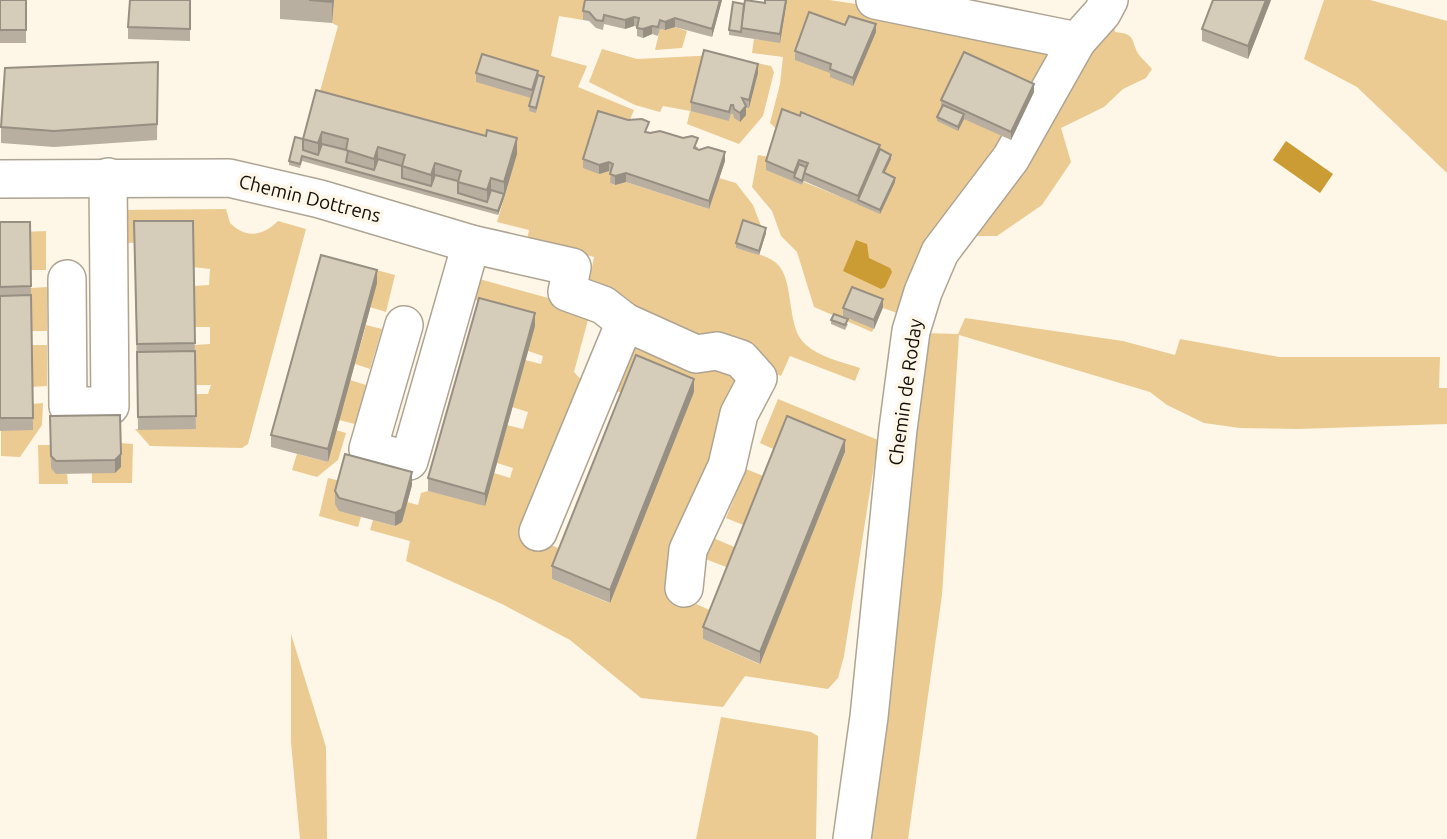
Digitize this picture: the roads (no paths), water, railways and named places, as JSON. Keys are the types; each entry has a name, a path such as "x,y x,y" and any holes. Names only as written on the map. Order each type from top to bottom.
{"street":[{"path":"875,0 1077,41"},
{"name":"Chemin de Roday","path":"852,839 869,717 898,429 911,331 923,292 940,252 1011,158 1077,41 1102,13 1109,0"},
{"path":"67,279 68,406 110,406 108,177"},
{"name":"Chemin Dottrens","path":"0,179 229,177 572,267 567,292 603,305 625,322"},
{"path":"404,325 368,449 409,461 485,246"},
{"path":"538,532 625,322 696,354 717,351 741,359 758,378 739,414 727,466 688,550 684,588"}]}
